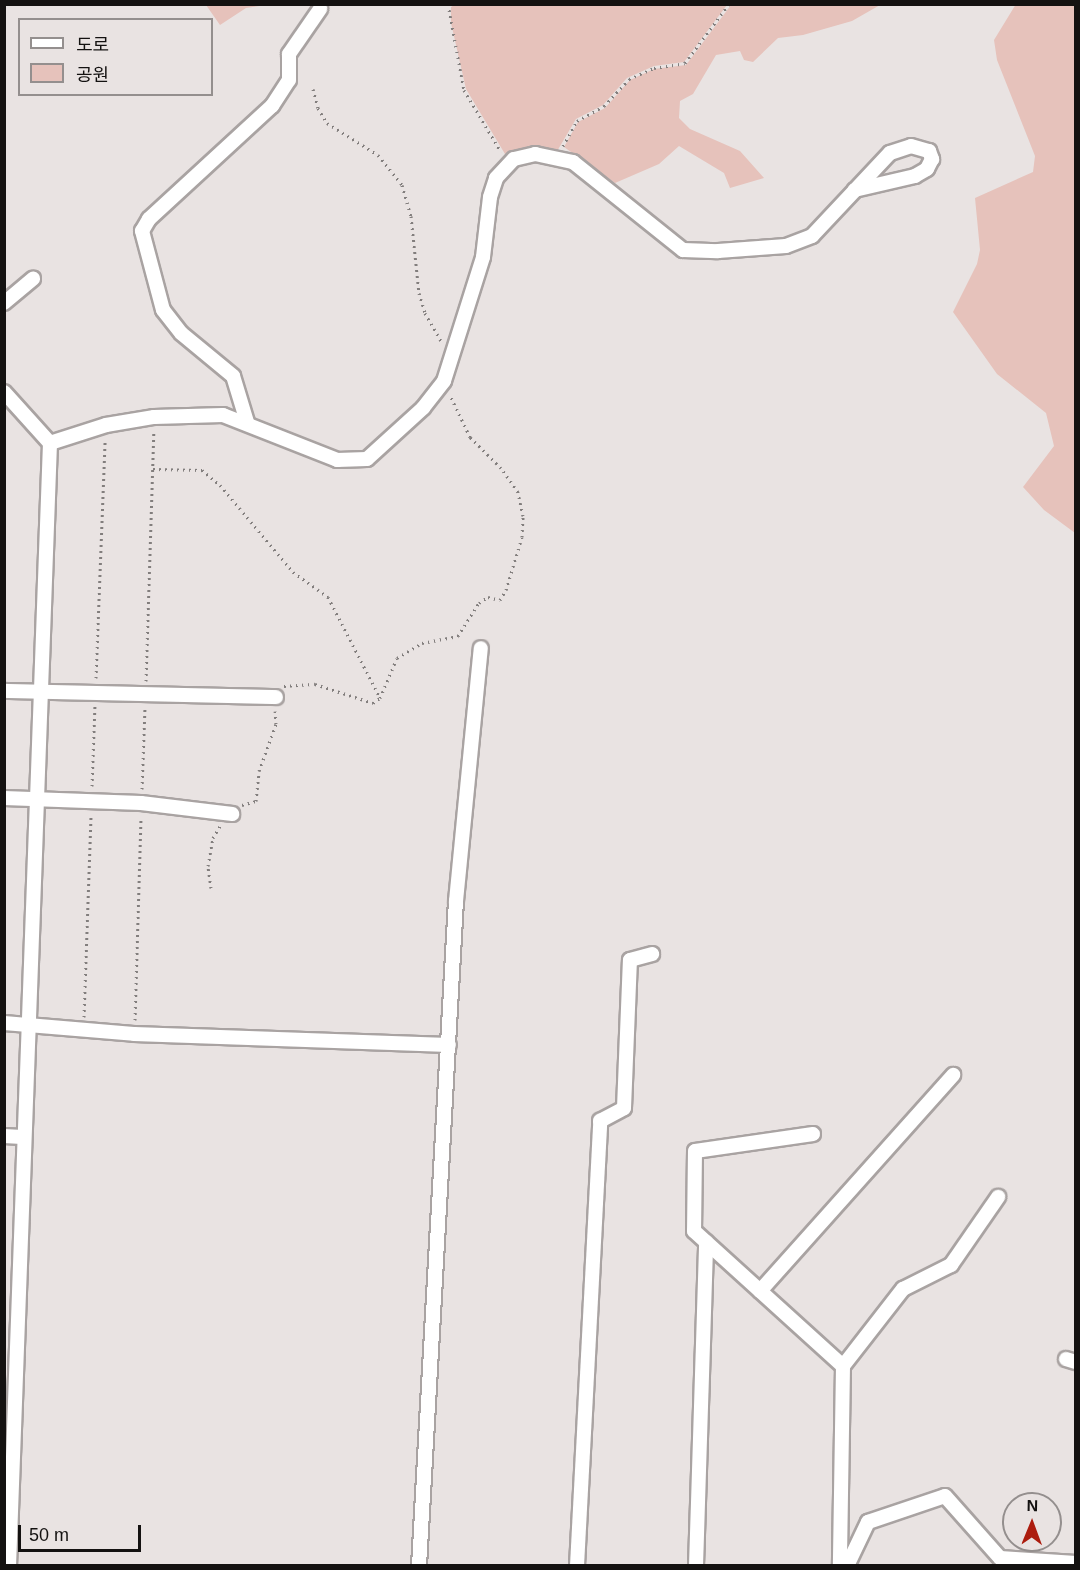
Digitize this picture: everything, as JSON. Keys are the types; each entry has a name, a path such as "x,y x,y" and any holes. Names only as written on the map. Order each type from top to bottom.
{"street":[{"path":"247,422 233,376 181,333 163,310 142,231 149,219 272,106 289,80 289,54 320,9"},
{"path":"50,443 106,425 154,417 223,415 247,422 337,460 368,459 423,408 444,381 483,256 490,197 505,165 535,154 573,162 682,250 786,246 812,236 855,190 899,147 923,147 929,151 932,159 927,169 915,176 855,190"},
{"path":"4,303 33,279"},
{"path":"4,392 50,443 43,693 22,1137 12,1242 7,1506 9,1566"},
{"path":"419,1566 463,810 481,648"},
{"path":"4,691 145,697 276,697"},
{"path":"4,798 141,803 232,814"},
{"path":"577,1566 600,1121 624,1108 630,960 652,954"},
{"path":"4,1023 134,1034 449,1045"},
{"path":"760,1291 953,1075"},
{"path":"813,1134 695,1150 694,1231 843,1366"},
{"path":"4,1136 22,1137"},
{"path":"840,1566 843,1366 903,1289 951,1265 998,1197"},
{"path":"696,1566 706,1242"},
{"path":"847,1566 868,1522 945,1496 1000,1558 1076,1563"}],"path":[{"path":"448,4 464,90 493,134 505,165"},
{"path":"557,159 577,121 604,106 629,79 642,72 685,63 729,4"},
{"path":"314,89 327,123 378,155 402,185 424,313 453,355"},
{"path":"211,888 208,866 213,838 232,814 256,801 259,771 276,724 276,697 281,687 315,684 362,702 373,703 380,698 397,658 422,643 458,636 479,603 488,597 500,600 515,568 522,537 523,516 518,492 501,468 470,437 444,381"},
{"path":"134,1034 154,417"},
{"path":"83,1029 106,425"},
{"path":"153,469 202,470 220,485 293,572 328,597 380,698"}],"green space":[{"path":"456,4 727,5 684,62 654,66 627,78 603,105 576,119 556,153 510,157 505,154 466,89 451,23 451,7"},
{"path":"1016,4 1075,5 1075,533 1044,510 1023,487 1054,446 1046,413 997,374 953,312 977,264 980,250 975,198 1033,172 1035,156 997,60 994,40"},
{"path":"206,5 266,5 246,8 220,25"},
{"path":"731,5 880,5 852,21 803,35 778,38 753,62 744,60 740,51 716,55 693,94 680,101 679,118 690,129 740,151 764,178 730,188 724,173 679,146 659,164 615,183 564,147 578,122 605,108 630,80 654,69 686,65"}]}
